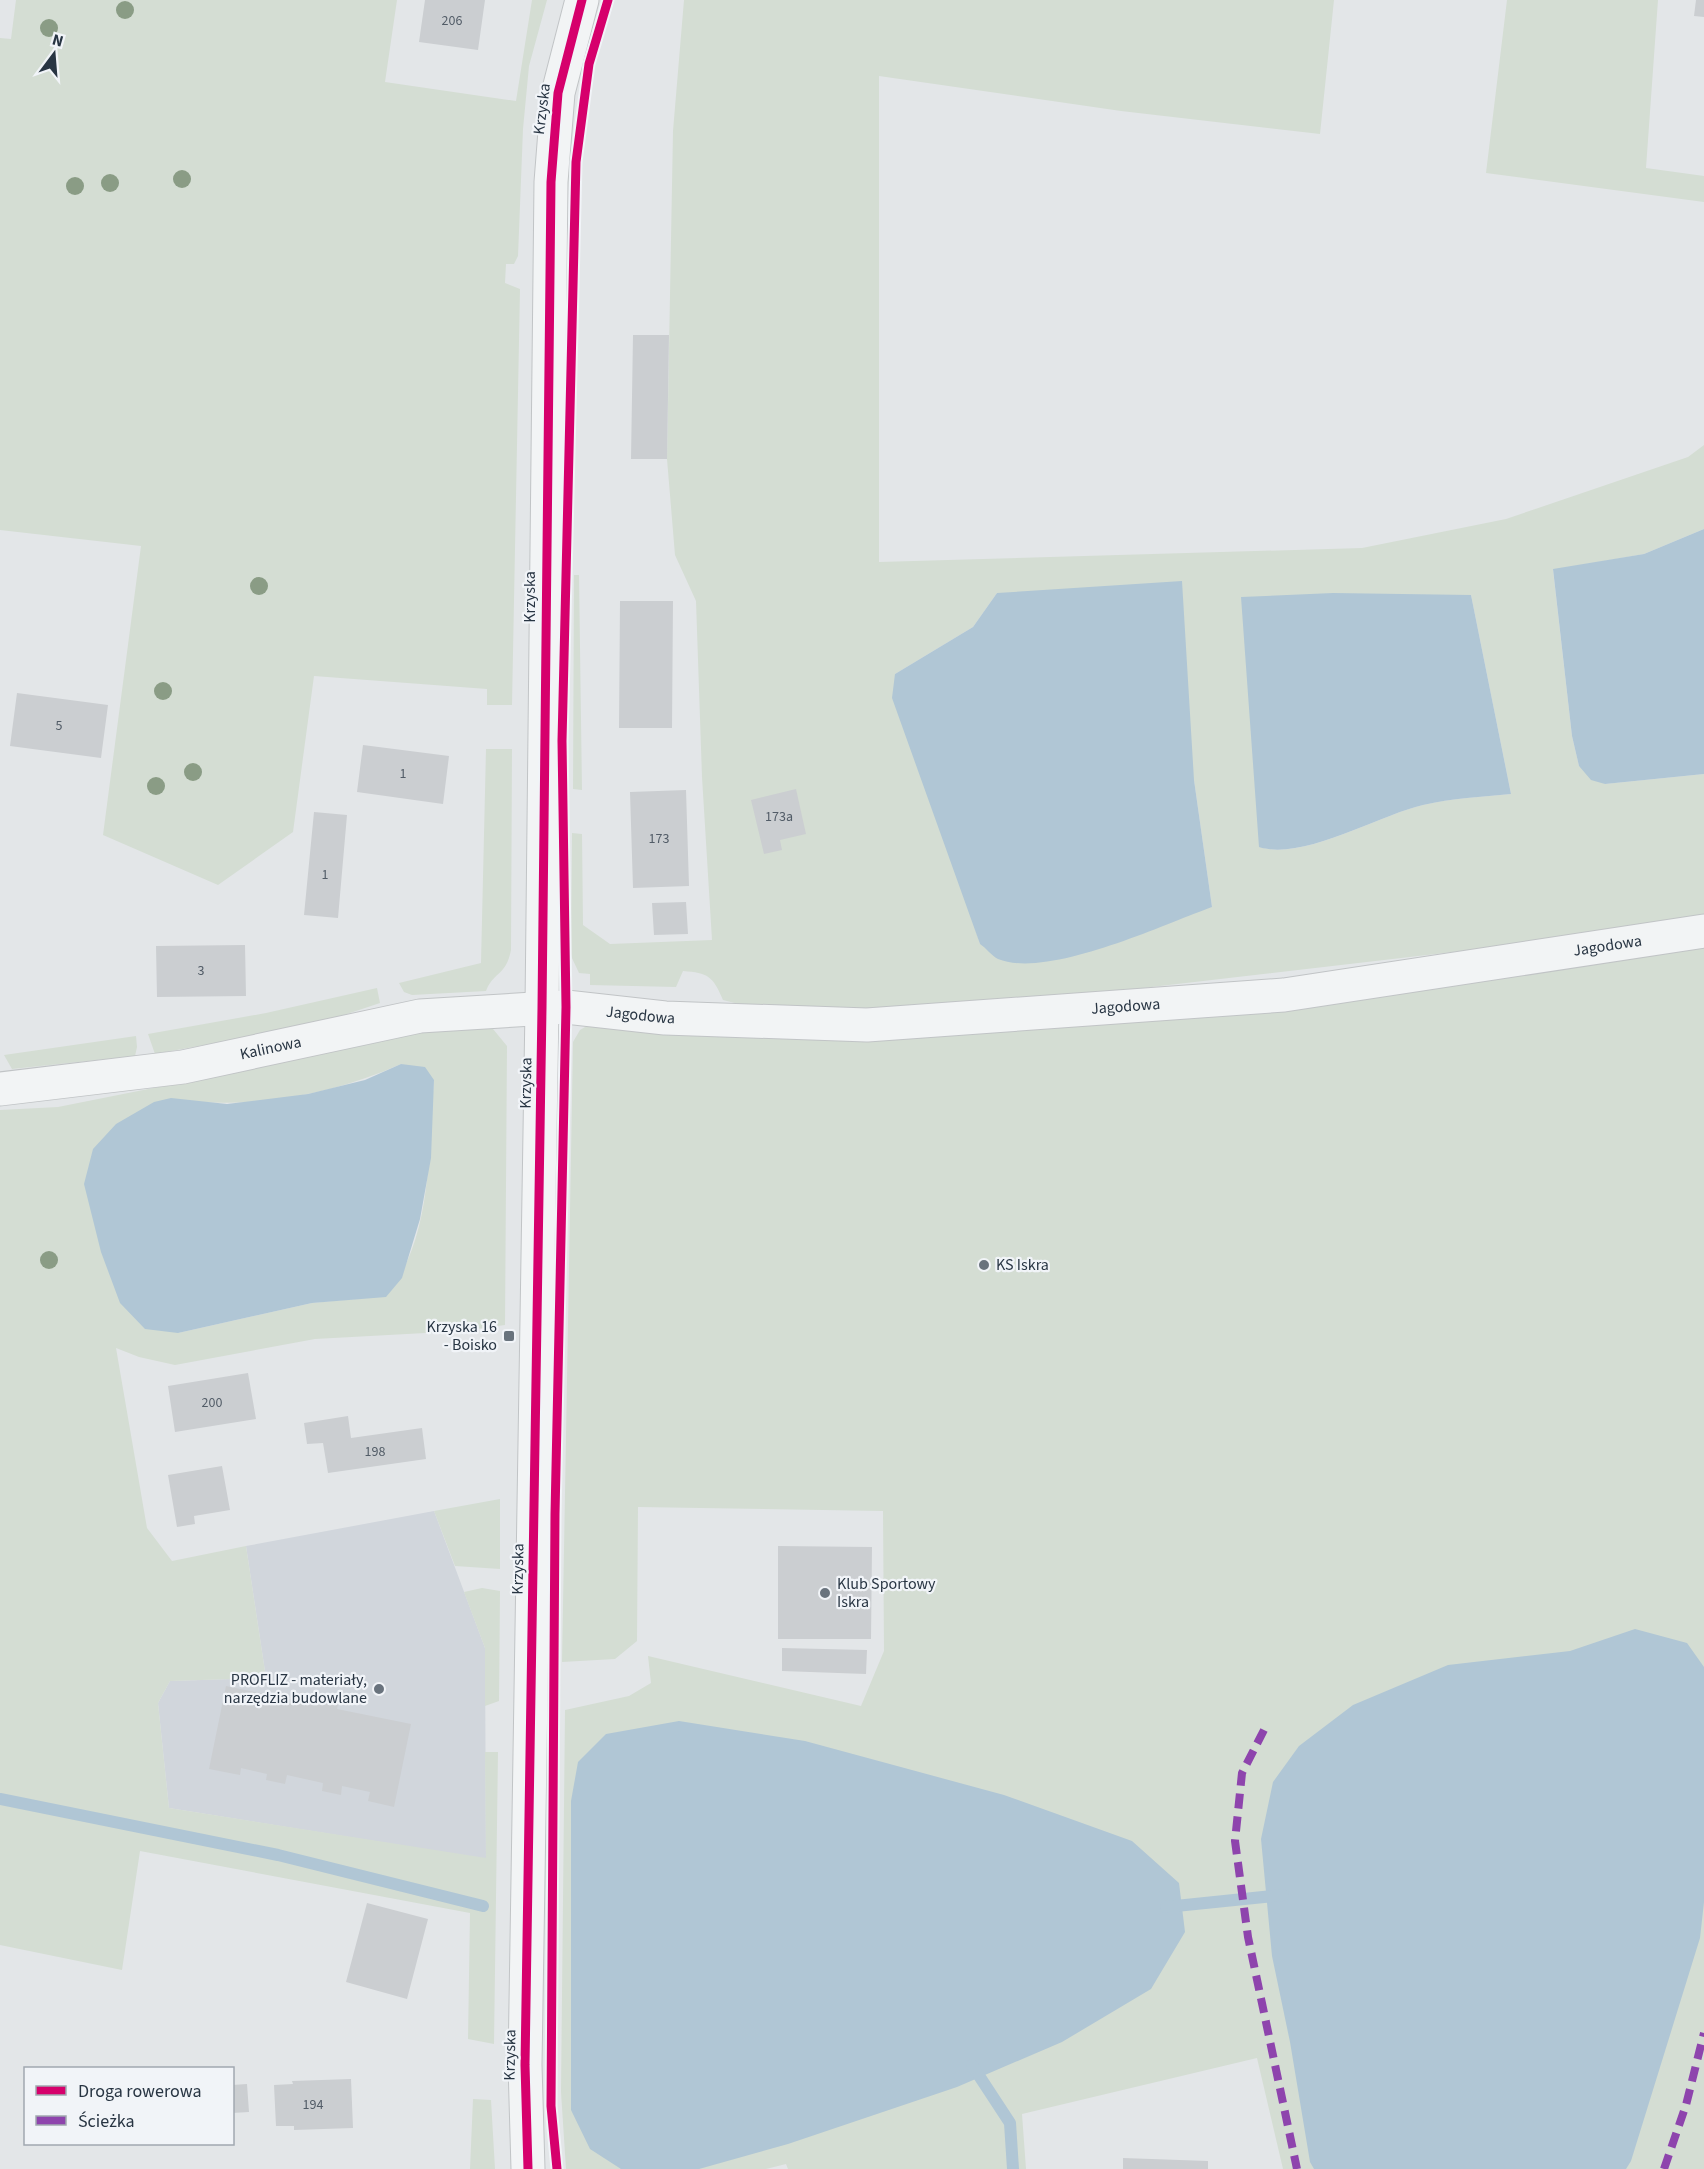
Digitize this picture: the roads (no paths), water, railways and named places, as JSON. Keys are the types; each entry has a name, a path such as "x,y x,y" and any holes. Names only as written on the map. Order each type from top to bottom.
{"street":[{"name":"Krzyska","path":"528,2169 525,2065 542,1008 550,182 558,93 582,0"},
{"name":"Jagodowa","path":"542,1008 566,1007 665,1018 867,1025 1284,995 1704,931"},
{"name":"Kalinowa","path":"0,1089 183,1067 420,1016 542,1008"}],"water":[{"path":"1704,529 1704,774 1605,784 1591,780 1579,766 1572,736 1553,569 1644,554"},
{"path":"1182,581 1194,780 1212,907 1136,937 1074,956 1046,962 1020,963 998,959 980,944 892,698 895,674 973,627 997,593"},
{"path":"1333,593 1471,595 1511,794 1456,799 1423,805 1341,835 1297,848 1277,850 1259,847 1241,597"},
{"path":"401,1064 425,1067 434,1080 431,1158 420,1219 402,1278 386,1297 312,1303 178,1333 145,1329 120,1303 101,1252 84,1184 93,1149 116,1124 154,1102 171,1098 227,1104 308,1094 365,1080"},
{"path":"1635,1629 1687,1643 1704,1667 1704,1902 1700,1938 1631,2161 1626,2169 1314,2169 1310,2162 1290,2042 1272,1956 1261,1839 1273,1782 1299,1746 1353,1705 1448,1665 1570,1651"},
{"path":"679,1721 805,1741 1004,1795 1132,1841 1179,1883 1185,1932 1151,1989 1062,2042 957,2087 788,2144 699,2169 621,2169 590,2149 571,2110 571,1801 578,1762 606,1734"}],"waterway":[{"path":"0,1799 278,1855 483,1906"},
{"path":"1166,1907 1283,1895"},
{"path":"972,2065 1010,2123 1013,2169"}],"place":[{"name":"KS Iskra","path":"984,1265"},
{"name":"Krzyska 16 - Boisko","path":"509,1336"},
{"name":"Klub Sportowy Iskra","path":"825,1593"},
{"name":"PROFLIZ - materiały, narzędzia budowlane","path":"379,1689"}]}
